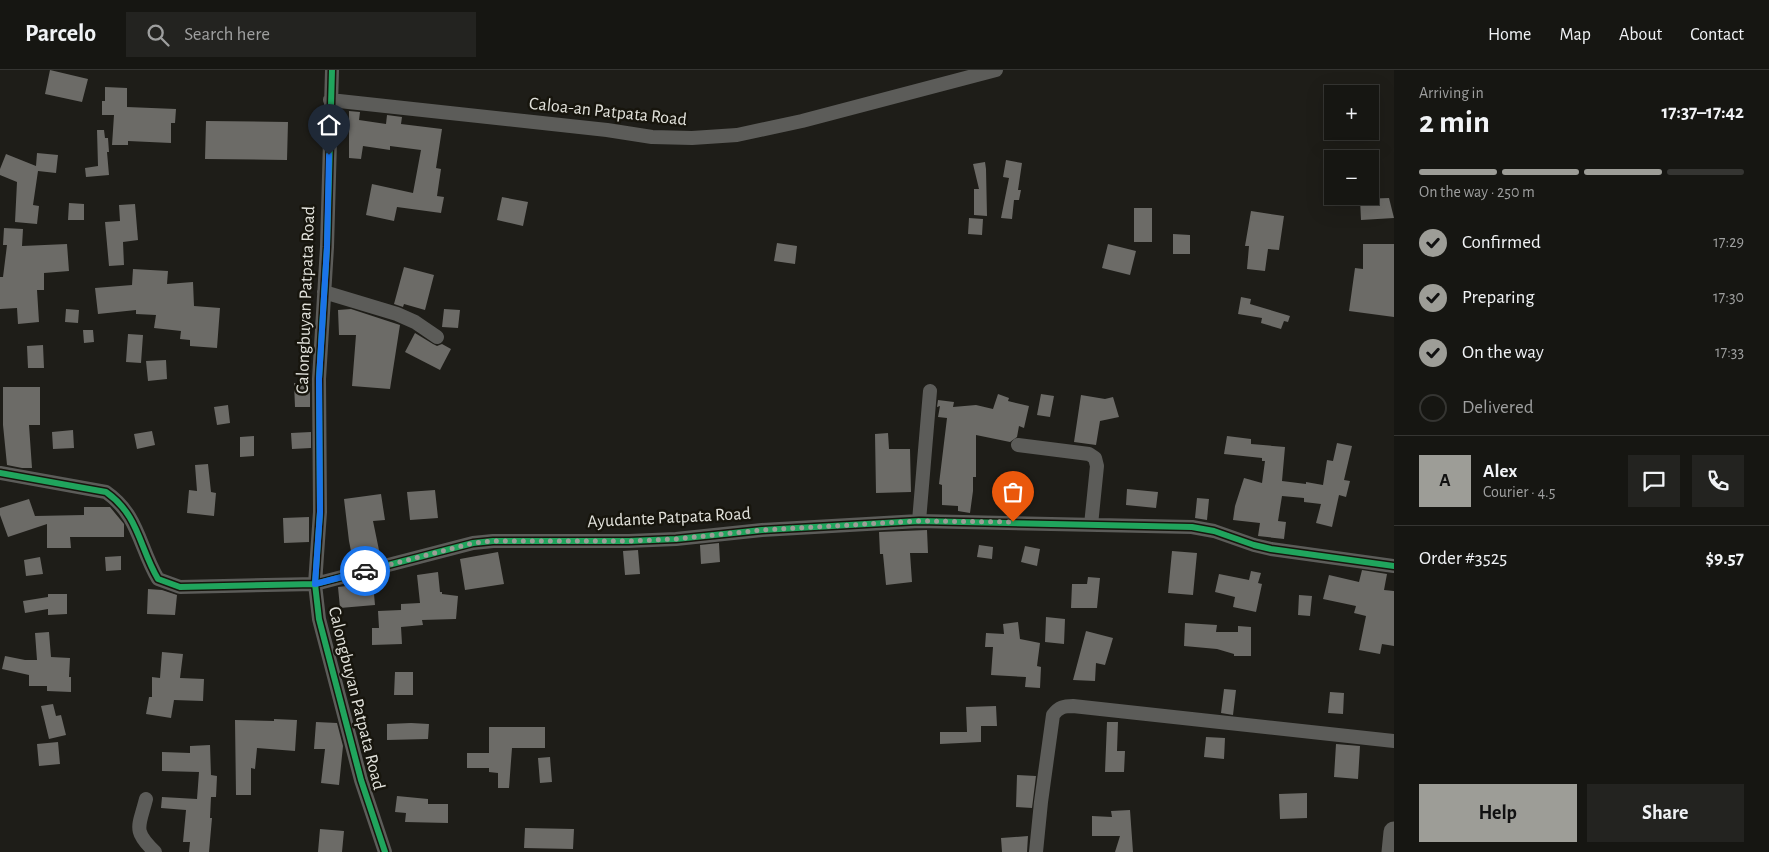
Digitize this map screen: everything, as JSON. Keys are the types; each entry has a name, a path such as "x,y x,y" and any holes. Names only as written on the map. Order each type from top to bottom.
{"main road":[{"path":"1392,852 1394,832"}],"street":[{"name":"Calongbuyan Patpata Road","path":"332,70 327,247 319,379 320,512 315,584 320,619 358,770 384,852"},
{"name":"Caloa-an Patpata Road","path":"330,100 607,130 652,137 692,138 737,135 996,70"},
{"path":"324,292 398,314 415,322 436,337"},
{"path":"919,521 930,391"},
{"path":"1018,445 1089,454 1095,458 1097,466 1092,525"},
{"name":"Ayudante Patpata Road","path":"0,473 106,492 118,500 135,524 141,544 158,578 180,587 315,584 473,543 493,541 638,541 762,530 919,521 1159,526 1207,530 1271,549 1394,566"},
{"path":"1036,852 1053,715 1062,706 1394,741"},
{"path":"146,799 138,828 142,840 155,852"}],"building":[{"path":"50,70 88,79 82,102 45,94"},
{"path":"105,87 127,88 127,107 176,109 175,123 171,123 171,143 128,141 128,145 112,145 114,115 102,115"},
{"path":"349,111 360,112 359,120 386,124 387,115 402,117 401,124 442,129 436,168 441,169 437,196 444,197 441,213 397,207 394,221 366,215 372,184 413,193 421,150 390,146 390,150 363,146 361,159 349,158"},
{"path":"206,121 288,122 287,160 205,159"},
{"path":"97,130 104,130 105,138 108,138 109,175 86,177 85,168 98,166"},
{"path":"37,153 58,155 56,173 38,171 33,205 39,206 37,224 15,222 17,182 0,175 0,169 6,154 36,166"},
{"path":"1006,160 1022,163 1018,190 1021,190 1019,200 1014,200 1012,219 1001,218 1009,178 1003,177"},
{"path":"985,162 987,216 974,215 974,189 979,189 973,164"},
{"path":"502,197 528,202 523,226 497,220"},
{"path":"1379,198 1389,198 1394,218 1361,220 1360,205 1379,205"},
{"path":"69,203 84,204 84,220 68,220"},
{"path":"135,204 138,240 123,242 124,265 109,266 105,222 120,221 119,205"},
{"path":"1134,208 1152,208 1152,242 1134,242"},
{"path":"1251,211 1284,216 1279,250 1268,249 1265,271 1247,269 1249,246 1245,246"},
{"path":"969,218 983,219 982,235 968,234"},
{"path":"4,228 23,229 22,246 67,244 69,271 44,273 44,290 37,290 39,322 18,324 17,308 0,309 0,277 3,277 7,245 3,245"},
{"path":"1173,234 1190,235 1190,254 1173,254"},
{"path":"777,243 797,246 795,264 774,261"},
{"path":"1108,244 1136,251 1130,275 1102,268"},
{"path":"1363,244 1394,244 1394,317 1349,311 1355,268 1363,269"},
{"path":"404,267 434,275 425,310 404,304 403,307 394,304"},
{"path":"133,269 168,271 167,284 193,282 194,306 220,308 217,348 190,346 190,340 180,339 181,331 154,328 156,315 136,314 136,310 98,314 95,288 132,285"},
{"path":"1241,297 1251,299 1250,304 1290,316 1288,322 1284,321 1281,329 1261,323 1262,318 1238,314"},
{"path":"66,309 79,310 78,323 65,322"},
{"path":"351,309 400,325 390,389 352,386 356,335 339,335 338,310"},
{"path":"444,309 460,310 458,328 442,327"},
{"path":"83,330 93,330 94,342 84,343"},
{"path":"415,333 437,346 442,344 451,349 440,370 405,352"},
{"path":"128,334 143,335 141,363 126,362"},
{"path":"43,345 44,368 28,368 27,346"},
{"path":"166,360 167,379 148,381 146,361"},
{"path":"294,383 310,383 310,407 295,407"},
{"path":"3,387 40,387 40,425 29,425 32,468 7,465 3,425"},
{"path":"998,394 1009,398 1008,401 1029,406 1024,428 1019,426 1017,437 1010,442 976,435 976,477 973,477 970,513 958,511 958,506 942,505 942,485 939,484 947,418 938,417 940,406 937,407 938,400 954,402 953,407 976,405 993,409"},
{"path":"1041,394 1054,396 1050,417 1037,415"},
{"path":"1081,395 1105,399 1113,397 1119,417 1100,421 1096,445 1074,442"},
{"path":"228,405 230,423 217,425 214,407"},
{"path":"73,430 74,448 53,449 52,432"},
{"path":"152,431 155,445 137,449 134,434"},
{"path":"311,432 311,448 292,449 291,433"},
{"path":"888,433 889,449 910,449 911,492 876,493 875,434"},
{"path":"254,436 254,456 240,457 240,437"},
{"path":"1227,436 1251,439 1251,444 1285,447 1282,481 1306,484 1306,482 1323,485 1327,460 1333,461 1337,443 1352,446 1344,480 1350,481 1346,497 1339,495 1332,527 1316,523 1321,504 1304,502 1304,498 1282,496 1278,521 1286,522 1284,539 1258,536 1260,523 1233,520 1235,506 1244,478 1262,483 1265,461 1262,461 1262,458 1224,454"},
{"path":"208,464 211,492 216,493 214,516 187,513 189,490 197,491 195,465"},
{"path":"1127,489 1158,492 1156,508 1126,505"},
{"path":"435,490 438,518 410,520 407,492"},
{"path":"381,494 385,520 373,521 380,555 353,561 344,499"},
{"path":"1197,498 1209,499 1207,520 1195,518"},
{"path":"29,499 35,516 84,515 84,507 110,507 124,524 124,537 70,537 71,548 47,548 47,524 8,537 0,515 0,508"},
{"path":"309,517 309,542 284,543 283,518"},
{"path":"927,530 928,553 910,553 912,582 886,585 883,554 880,554 879,532"},
{"path":"719,543 720,562 701,564 700,545"},
{"path":"979,545 993,547 992,559 977,557"},
{"path":"1025,546 1040,549 1037,566 1021,562"},
{"path":"638,550 640,574 625,575 623,551"},
{"path":"1172,551 1197,553 1193,595 1168,593"},
{"path":"498,552 504,584 465,590 460,559"},
{"path":"121,556 121,570 106,571 105,557"},
{"path":"40,557 43,574 26,576 24,560"},
{"path":"1362,570 1387,574 1384,590 1394,591 1394,646 1382,644 1380,654 1359,650 1366,616 1354,613 1356,606 1323,599 1329,575 1359,582"},
{"path":"1251,571 1261,573 1258,583 1262,584 1256,612 1233,607 1235,597 1215,592 1219,574 1249,580"},
{"path":"438,572 440,592 442,594 458,596 456,619 422,620 423,625 401,627 402,644 372,645 372,628 379,628 378,611 401,610 401,604 420,603 417,575"},
{"path":"1088,577 1100,578 1097,608 1071,608 1072,584 1087,584"},
{"path":"373,583 375,605 340,608 338,587"},
{"path":"148,589 162,590 177,595 175,615 147,614"},
{"path":"48,594 67,594 67,614 48,615 48,609 25,613 23,601 48,597"},
{"path":"1299,595 1312,596 1310,616 1298,615"},
{"path":"1046,617 1065,619 1064,644 1045,642"},
{"path":"1018,622 1020,639 1040,643 1037,666 1041,667 1040,688 1025,687 1026,677 991,675 993,647 985,647 986,633 1004,634 1003,624"},
{"path":"1185,623 1217,625 1216,632 1238,632 1238,626 1251,627 1251,656 1234,656 1234,654 1217,649 1184,646"},
{"path":"1086,631 1113,638 1105,665 1096,663 1095,681 1073,680"},
{"path":"49,632 51,657 70,658 69,677 71,677 71,692 47,691 47,686 29,686 29,675 2,669 5,656 37,660 35,633"},
{"path":"162,652 183,654 180,678 204,679 203,701 174,700 171,718 146,714 149,697 152,697 152,677 160,678"},
{"path":"395,672 413,672 413,695 394,695"},
{"path":"1224,689 1236,690 1233,715 1221,713"},
{"path":"1330,692 1344,693 1343,714 1328,713"},
{"path":"53,704 56,716 61,715 66,735 49,739 41,706"},
{"path":"996,706 997,726 981,726 981,742 940,744 940,732 967,732 966,707"},
{"path":"274,719 297,720 295,751 257,748 255,769 251,768 251,795 236,795 235,720 274,721"},
{"path":"316,722 337,723 343,746 339,785 321,783 325,749 314,749"},
{"path":"1107,722 1118,722 1117,751 1125,751 1124,772 1105,772"},
{"path":"387,724 429,724 428,739 387,740"},
{"path":"489,727 545,727 545,748 512,748 509,788 498,788 498,773 489,772 489,768 467,768 467,753 489,753"},
{"path":"1206,737 1225,738 1224,759 1204,757"},
{"path":"58,742 60,764 39,766 37,744"},
{"path":"1336,744 1360,746 1358,779 1334,777"},
{"path":"210,745 211,775 217,776 216,797 211,797 210,818 212,818 209,852 189,852 190,842 183,842 186,810 161,808 162,797 197,799 199,772 162,771 162,752 190,753 190,746"},
{"path":"550,757 552,782 540,783 538,758"},
{"path":"1017,775 1036,776 1032,808 1016,807"},
{"path":"1307,793 1307,818 1280,819 1279,794"},
{"path":"397,796 428,799 428,804 448,804 448,823 405,822 406,813 395,812"},
{"path":"1130,810 1133,852 1115,852 1120,836 1092,836 1092,816 1112,817 1111,811"},
{"path":"525,828 574,829 573,849 524,848"},
{"path":"320,829 344,831 342,852 318,852"},
{"path":"1028,836 1027,852 1002,852 1001,838"}],"cycle path":[{"path":"332,70 327,247 319,379 320,512 315,584 319,619 361,780 385,852"},
{"path":"0,473 106,492 117,501 132,521 158,579 180,587 315,584 473,543 493,541 676,539 762,530 919,521 1192,527 1214,531 1271,549 1394,566"}],"way so far":[{"path":"365,571 473,543 493,541 629,541 676,539 762,530 919,521 1013,522"}],"route":[{"path":"329,155 327,247 319,379 320,512 315,584 365,571"}]}
